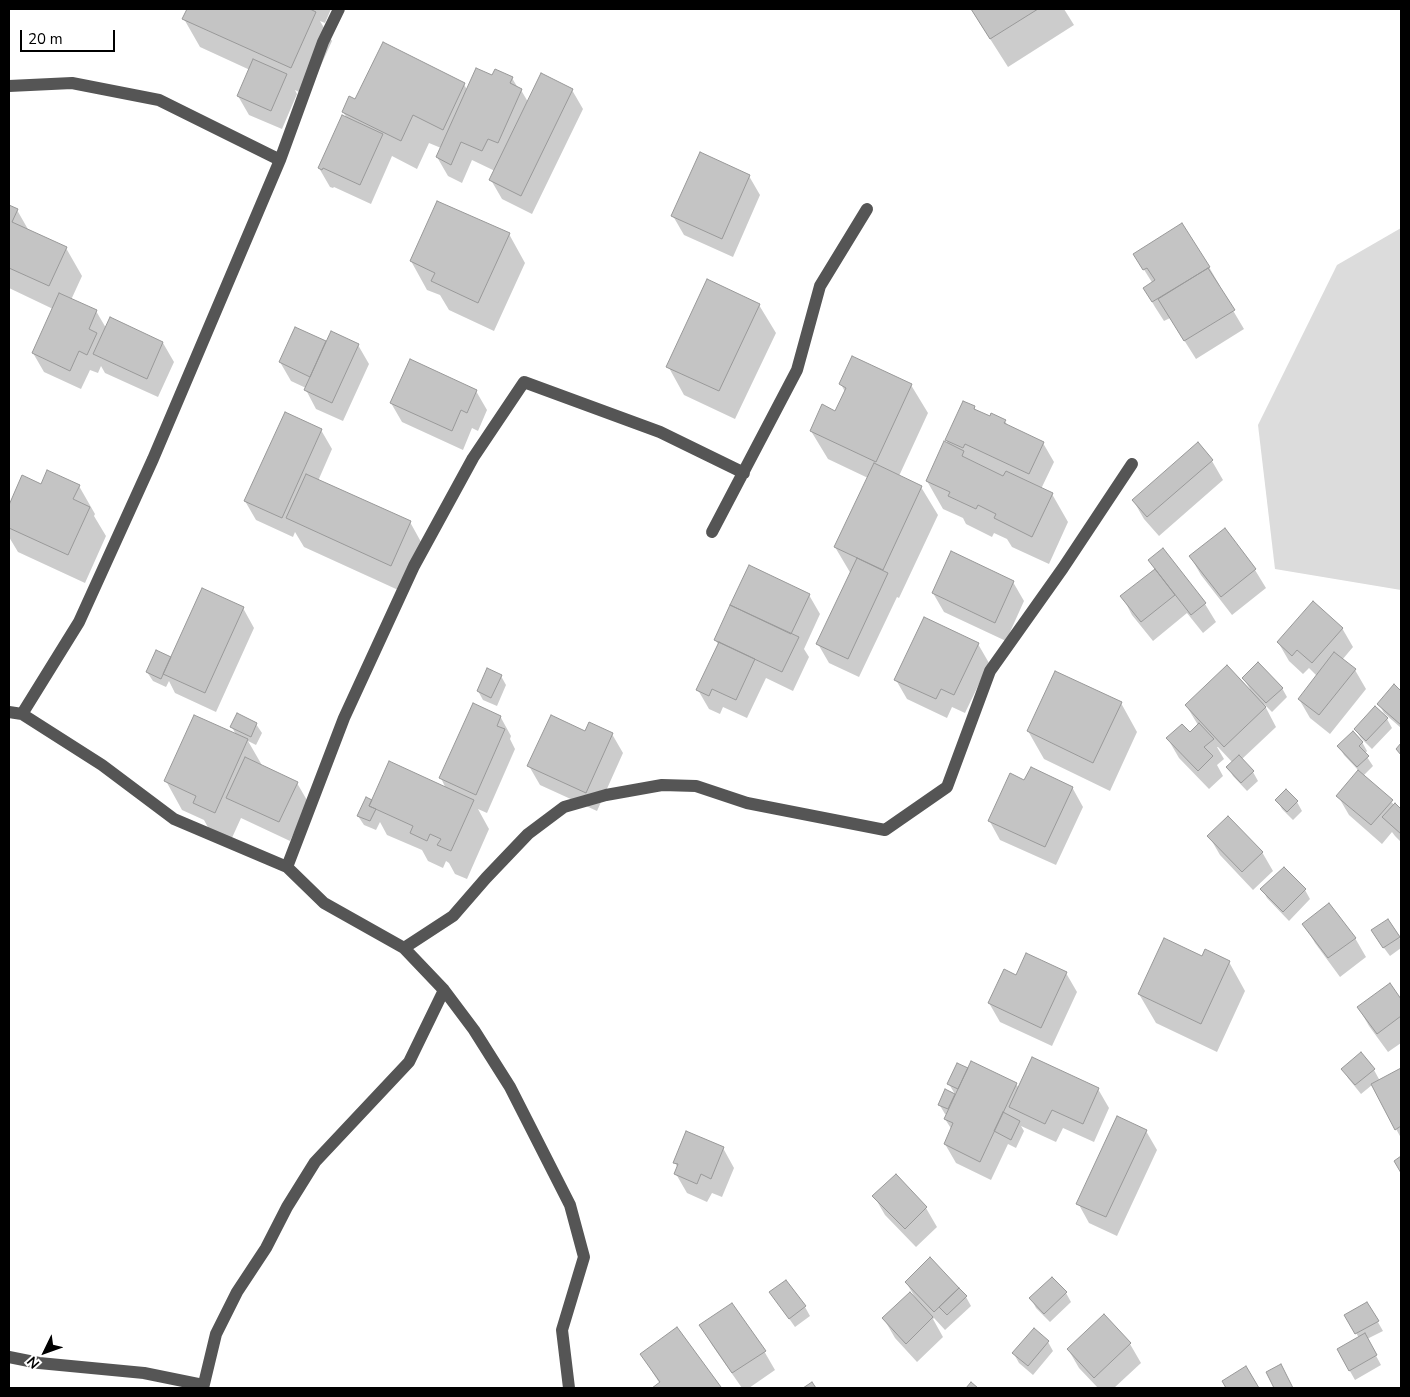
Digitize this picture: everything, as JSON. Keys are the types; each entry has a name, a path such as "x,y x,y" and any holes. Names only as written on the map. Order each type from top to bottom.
{"street":[{"path":"22,714 79,622 153,459 280,160 323,42 339,9"},
{"path":"9,86 72,82 160,100 280,160"},
{"path":"712,532 797,370 820,286 867,209"},
{"path":"287,867 344,718 414,566 472,458 524,382 660,432 744,473"},
{"path":"404,948 453,916 528,834 564,807 606,795 662,785 696,786 747,803 885,830 947,787 990,671 1063,568 1132,464"},
{"path":"9,712 22,714 102,764 174,819 287,867 324,903 404,948 444,990 474,1030 510,1087 570,1205 584,1257 562,1330 569,1388"},
{"path":"9,1357 38,1363 144,1373 204,1387 216,1334 236,1292 266,1248 286,1207 315,1162 409,1062 444,990"}],"shaded area":[{"path":"1401,228 1401,590 1275,569 1258,425 1337,265"}],"building":[{"path":"187,9 310,9 316,12 291,68 182,19"},
{"path":"971,9 1038,9 990,39"},
{"path":"383,42 465,83 443,130 413,115 401,141 342,112 349,96 355,99"},
{"path":"253,59 287,74 271,111 237,96"},
{"path":"476,68 492,75 495,69 513,77 510,83 522,89 498,143 488,139 482,151 461,142 451,165 436,157"},
{"path":"541,73 573,89 521,196 489,180"},
{"path":"342,115 383,134 360,185 323,168 322,170 318,168"},
{"path":"700,152 750,175 722,239 671,216"},
{"path":"437,201 510,233 478,303 431,281 435,273 410,261"},
{"path":"9,205 18,209 12,222 67,247 49,286 9,268"},
{"path":"1182,223 1210,267 1152,302 1143,288 1155,280 1147,268 1143,270 1133,254"},
{"path":"1208,268 1235,310 1184,341 1158,299"},
{"path":"707,279 760,304 719,391 666,367"},
{"path":"59,293 97,310 89,329 97,333 87,355 79,351 70,371 32,353"},
{"path":"110,317 163,342 147,379 93,354"},
{"path":"295,327 326,341 310,377 279,362"},
{"path":"331,331 359,344 332,403 304,390"},
{"path":"852,356 912,384 876,462 810,431 822,404 835,411 846,388 839,384"},
{"path":"410,359 477,390 467,413 461,410 452,431 390,403"},
{"path":"963,401 975,406 974,409 990,416 991,413 1006,420 1004,423 1044,442 1029,474 965,444 963,448 945,440"},
{"path":"285,412 322,429 282,518 244,501"},
{"path":"944,441 964,451 962,456 1003,476 1006,471 1053,493 1032,537 994,518 996,514 978,505 976,509 948,496 950,492 926,481"},
{"path":"1198,442 1213,460 1147,517 1132,500"},
{"path":"874,463 922,486 883,570 834,547"},
{"path":"47,470 80,485 73,499 90,507 68,555 9,528 9,505 22,475 41,484"},
{"path":"306,474 411,521 391,566 286,518"},
{"path":"1225,528 1256,569 1221,597 1189,556"},
{"path":"1163,548 1206,603 1191,615 1148,560"},
{"path":"951,551 1014,581 995,623 932,593"},
{"path":"857,558 888,573 848,659 816,644"},
{"path":"749,565 810,594 791,634 730,605"},
{"path":"1155,569 1175,595 1141,622 1120,596"},
{"path":"202,588 244,607 205,693 163,674"},
{"path":"1313,601 1343,628 1312,663 1297,650 1292,656 1277,642"},
{"path":"730,605 799,637 782,672 714,640"},
{"path":"924,617 979,643 954,695 941,689 936,699 894,680"},
{"path":"719,642 755,659 736,700 712,689 709,696 696,690"},
{"path":"156,650 171,657 161,679 146,672"},
{"path":"1334,652 1356,669 1319,715 1298,699"},
{"path":"1258,662 1283,688 1266,703 1242,678"},
{"path":"1227,665 1266,707 1224,747 1185,705"},
{"path":"487,668 502,675 491,698 477,691"},
{"path":"1055,671 1122,702 1093,763 1027,731"},
{"path":"1394,684 1401,691 1401,725 1377,704"},
{"path":"473,703 501,716 497,726 505,729 476,795 439,778"},
{"path":"1375,706 1388,718 1366,741 1354,729"},
{"path":"237,713 257,723 251,737 230,727"},
{"path":"194,715 248,739 215,813 193,803 196,796 164,781"},
{"path":"551,715 585,731 589,722 613,733 586,793 527,766"},
{"path":"1199,723 1214,739 1204,747 1213,756 1198,771 1166,738 1182,724 1190,732"},
{"path":"1353,731 1363,742 1359,746 1369,756 1357,767 1337,746"},
{"path":"1401,743 1401,755 1396,749"},
{"path":"1239,755 1254,771 1241,783 1226,767"},
{"path":"245,757 298,782 279,822 226,798"},
{"path":"389,761 474,800 451,851 437,845 441,839 430,834 427,841 410,833 413,826 369,806"},
{"path":"1031,767 1073,787 1045,847 988,821 1010,773 1024,780"},
{"path":"1358,770 1393,800 1371,825 1336,796"},
{"path":"1286,789 1298,801 1287,812 1275,800"},
{"path":"366,797 372,800 369,806 376,809 370,821 357,816"},
{"path":"1395,803 1401,809 1401,834 1382,817"},
{"path":"1228,816 1263,852 1242,872 1207,836"},
{"path":"1284,867 1306,889 1283,912 1260,889"},
{"path":"1329,903 1356,938 1328,958 1302,924"},
{"path":"1388,919 1400,937 1383,948 1371,930"},
{"path":"1164,938 1202,956 1205,949 1230,961 1201,1024 1138,994"},
{"path":"1026,953 1067,972 1041,1028 988,1003 1004,969 1016,975"},
{"path":"1390,983 1401,999 1401,1016 1377,1034 1357,1007"},
{"path":"1361,1052 1375,1069 1355,1085 1341,1069"},
{"path":"1032,1057 1099,1088 1083,1124 1052,1110 1045,1124 1009,1107"},
{"path":"971,1061 1017,1083 980,1162 944,1144 953,1123 944,1119"},
{"path":"957,1063 968,1068 958,1089 947,1084"},
{"path":"1401,1068 1401,1126 1395,1130 1371,1084"},
{"path":"945,1089 955,1094 948,1109 938,1105"},
{"path":"1003,1112 1020,1121 1011,1140 994,1131"},
{"path":"1117,1116 1147,1130 1106,1217 1076,1204"},
{"path":"686,1131 724,1147 711,1179 701,1174 697,1184 674,1174 678,1164 673,1163"},
{"path":"1401,1156 1401,1173 1394,1161"},
{"path":"896,1174 927,1207 905,1229 872,1196"},
{"path":"930,1257 959,1288 934,1312 905,1282"},
{"path":"1052,1277 1067,1292 1044,1314 1029,1298"},
{"path":"786,1280 806,1306 789,1319 769,1292"},
{"path":"959,1288 967,1296 947,1315 939,1307"},
{"path":"910,1292 933,1317 906,1344 882,1318"},
{"path":"1367,1302 1379,1321 1355,1334 1344,1315"},
{"path":"732,1303 766,1351 732,1373 699,1325"},
{"path":"1104,1314 1131,1343 1094,1378 1067,1349"},
{"path":"677,1327 720,1388 652,1388 660,1382 640,1354"},
{"path":"1034,1328 1049,1341 1028,1366 1012,1353"},
{"path":"1365,1333 1377,1355 1349,1371 1337,1349"},
{"path":"1281,1364 1293,1388 1274,1388 1266,1372"},
{"path":"1246,1366 1259,1388 1226,1388 1222,1381"},
{"path":"812,1382 816,1388 803,1388"},
{"path":"971,1382 978,1388 966,1388"}]}
